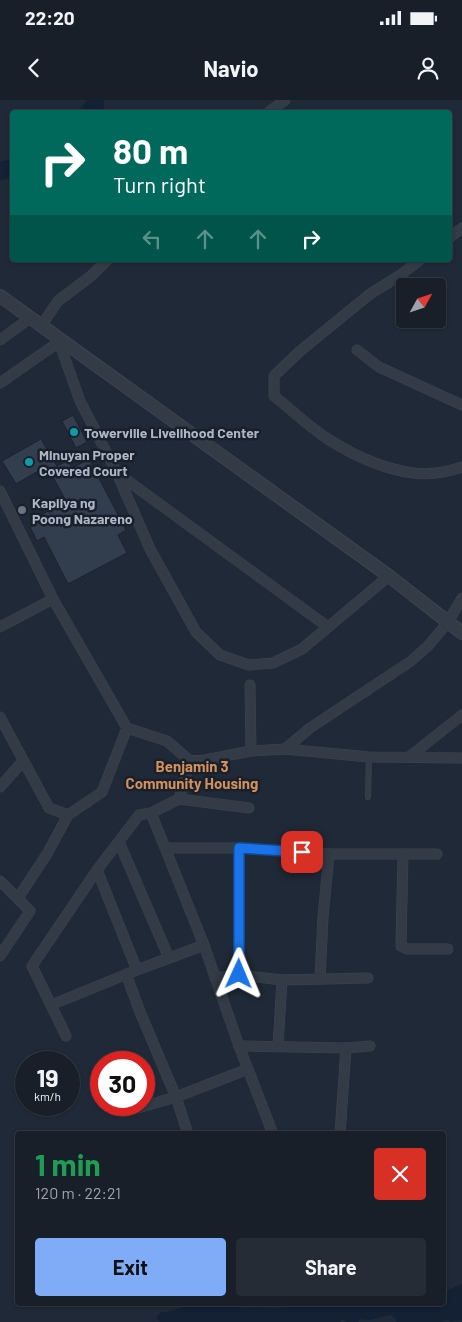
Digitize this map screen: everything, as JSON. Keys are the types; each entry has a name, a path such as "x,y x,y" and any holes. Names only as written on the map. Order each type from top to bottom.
{"street":[{"path":"272,110 285,100"},
{"path":"41,326 58,300 92,276 105,262"},
{"path":"417,262 370,294 299,352 274,376 274,396 326,438 355,455 413,473 436,472 462,467"},
{"path":"0,296 59,341 389,576 462,633"},
{"path":"0,340 30,318"},
{"path":"0,383 59,341"},
{"path":"59,341 80,401 117,473 150,549 196,632 220,655 249,665 273,663 302,648 389,576"},
{"path":"357,350 379,367 462,405"},
{"path":"117,473 328,627"},
{"path":"0,491 53,599 127,728 167,741 190,761 251,751 285,749 369,757 462,758"},
{"path":"285,749 310,728 411,661 428,646 448,622 462,598"},
{"path":"0,627 53,599"},
{"path":"250,685 251,751"},
{"path":"409,756 462,715"},
{"path":"0,717 49,808 68,816"},
{"path":"18,898 47,854 68,816 102,792 127,728"},
{"path":"0,787 23,761"},
{"path":"179,799 190,761"},
{"path":"66,1036 32,966 97,870 139,816 151,813 179,799 249,808"},
{"path":"151,813 204,945 238,1046 272,1131"},
{"path":"119,842 169,958"},
{"path":"166,848 239,848 329,854 437,854"},
{"path":"239,848 239,974"},
{"path":"320,979 329,854"},
{"path":"403,854 401,946 407,949 448,949"},
{"path":"97,870 137,970"},
{"path":"0,881 30,911 0,956"},
{"path":"51,1005 204,945"},
{"path":"126,974 176,1098 187,1131"},
{"path":"215,978 239,974 282,980 368,978"},
{"path":"278,1046 282,980"},
{"path":"238,1046 346,1048 370,1046"},
{"path":"340,1131 346,1048"},
{"path":"155,1104 176,1098 248,1069"}],"lane":[{"path":"368,796 369,757"}],"water":[{"path":"462,1284 462,1320 451,1322 448,1319 440,1322 396,1322 396,1318 390,1315 371,1320 361,1319 358,1322 346,1322 342,1319 340,1322 160,1322 156,1318 161,1312 168,1312 184,1306 273,1308 301,1306 446,1306 446,1291"}],"building":[{"name":"Towerville Livelihood Center","path":"73,415 87,442 76,448 62,421"},
{"path":"41,439 57,466 69,460 72,468 89,459 126,530 118,535 127,553 68,584 44,537 37,541 30,527 37,524 34,519 66,501 47,466 16,484 2,461"}],"waterway":[{"path":"91,110 95,105 95,100"},
{"path":"0,171 10,168"}],"place":[{"name":"Towerville Livelihood Center","path":"74,432"},
{"name":"Minuyan Proper Covered Court","path":"29,462"},
{"name":"Kapilya ng Poong Nazareno","path":"22,510"}],"district":[{"name":"Benjamin 3 Community Housing","path":"192,774"}],"route":[{"path":"239,974 239,848 302,852"}]}
